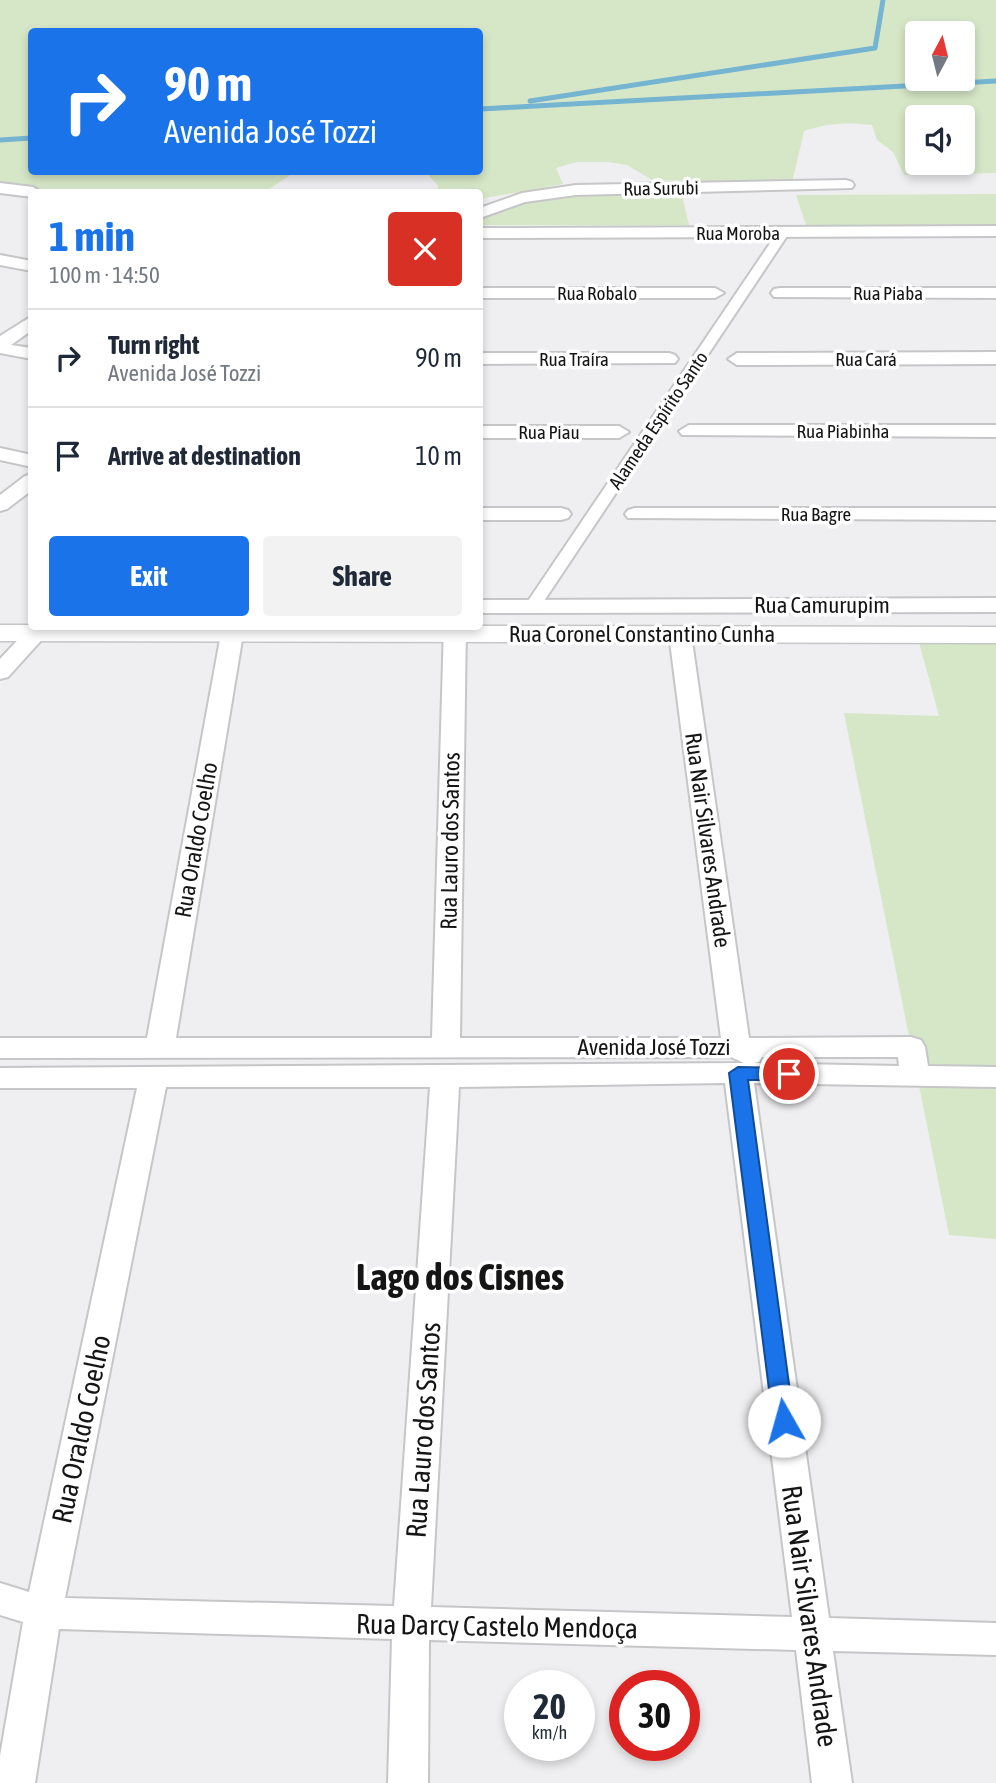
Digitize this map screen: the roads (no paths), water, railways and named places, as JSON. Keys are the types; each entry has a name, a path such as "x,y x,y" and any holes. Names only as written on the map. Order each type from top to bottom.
{"street":[{"name":"Rua Surubi","path":"483,212 522,198 576,190 846,185"},
{"path":"0,188 28,191"},
{"name":"Rua Moroba","path":"483,233 996,231"},
{"name":"Alameda Espírito Santo","path":"532,607 783,233"},
{"path":"0,260 28,265"},
{"name":"Rua Robalo","path":"483,293 715,293"},
{"name":"Rua Piaba","path":"780,293 996,293"},
{"path":"0,346 28,324"},
{"path":"0,346 28,353"},
{"name":"Rua Cará","path":"737,359 996,358"},
{"name":"Rua Traíra","path":"483,359 669,359"},
{"name":"Rua Piabinha","path":"690,432 996,431"},
{"name":"Rua Piau","path":"483,432 619,432"},
{"path":"0,454 28,460"},
{"path":"0,505 28,483"},
{"path":"483,514 561,514"},
{"name":"Rua Bagre","path":"635,514 996,514"},
{"name":"Rua Camurupim","path":"483,607 996,605"},
{"path":"737,634 743,606"},
{"name":"Rua Coronel Constantino Cunha","path":"0,633 108,630 232,634 455,630 996,635"},
{"name":"Rua Lauro dos Santos","path":"408,1783 411,1625 446,1062 455,630"},
{"path":"0,672 36,634"},
{"name":"Rua Oraldo Coelho","path":"15,1783 43,1613 157,1062 232,634"},
{"name":"Rua Nair Silvares Andrade","path":"680,634 832,1783"},
{"name":"Avenida José Tozzi","path":"0,1048 157,1062 737,1060 915,1076"},
{"name":"Avenida José Tozzi","path":"0,1078 157,1062"},
{"path":"915,1076 996,1077"},
{"name":"Rua Darcy Castelo Mendoça","path":"0,1599 43,1613 996,1639"}],"waterway":[{"path":"530,101 875,48 883,0"},
{"path":"483,109 996,81"},
{"path":"0,140 28,138"}],"district":[{"name":"Lago dos Cisnes","path":"460,1276"}]}
